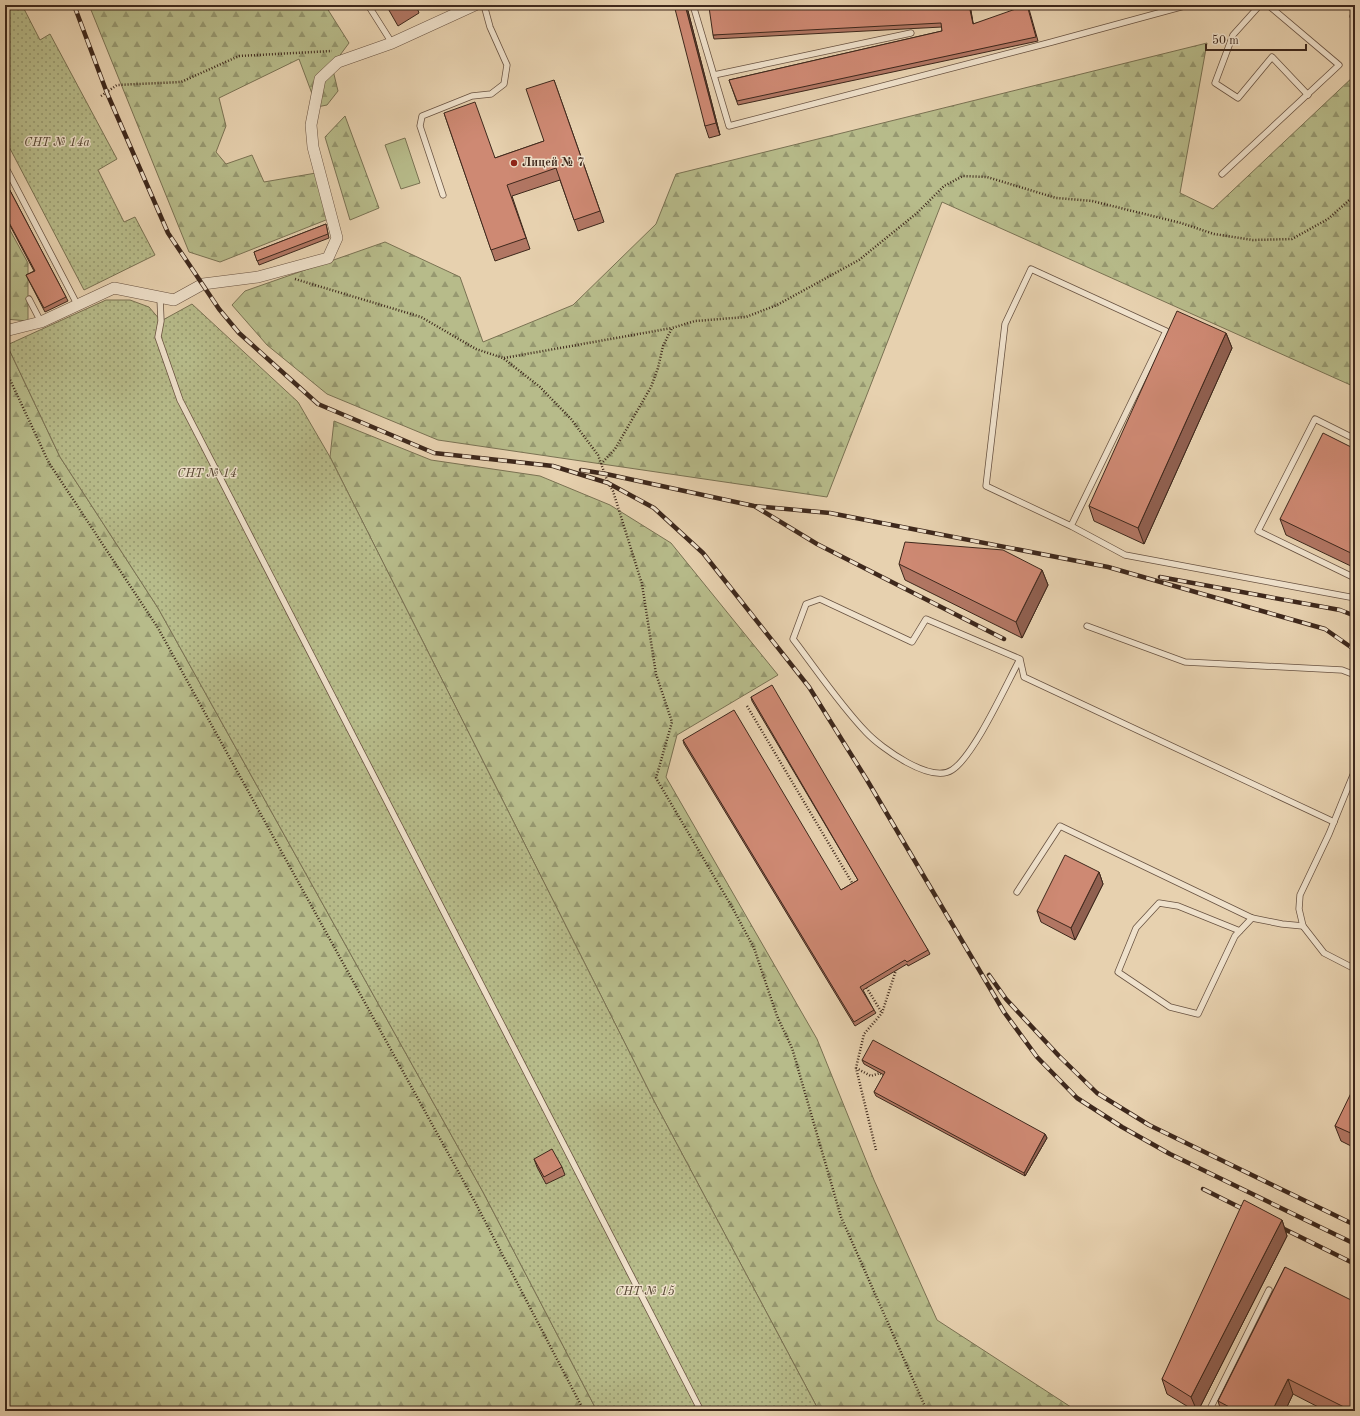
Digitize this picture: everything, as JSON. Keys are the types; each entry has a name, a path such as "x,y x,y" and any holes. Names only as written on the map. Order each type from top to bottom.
{"street":[{"path":"5,331 41,322 114,288 174,300 203,284 258,277 328,258 337,238 308,126 320,79 338,62 371,49 392,43 475,5"}],"lane":[{"path":"368,5 392,43"},
{"path":"443,195 420,126 422,116 472,96 491,94 504,84 507,65 490,27 484,5"},
{"path":"693,5 729,126 1188,5"},
{"path":"1260,5 1232,35 1215,83 1238,98 1272,57 1308,95"},
{"path":"1222,174 1339,65 1268,5"},
{"path":"714,75 911,33"},
{"path":"5,166 77,304"},
{"path":"1071,526 1166,330 1031,269 1005,324 986,486 1071,526 1125,555 1355,598"},
{"path":"29,298 41,322"},
{"path":"160,298 161,321 158,337 180,400 701,1411"},
{"path":"1355,439 1315,420 1258,531 1355,578"},
{"path":"820,599 912,642 926,619 1020,660 968,754 952,771 929,773 905,762 866,732 793,639 806,604 820,599"},
{"path":"1087,626 1185,662 1342,670 1355,675"},
{"path":"1020,660 1024,677 1334,822"},
{"path":"1355,770 1334,822 1300,895 1299,909 1303,926 1324,952 1355,969"},
{"path":"1017,892 1060,826 1252,918 1282,924 1303,926"},
{"path":"1240,931 1178,906 1159,903 1136,928 1118,972 1170,1007 1198,1014 1236,936 1252,918"},
{"path":"1209,1411 1269,1290"}],"path":[{"path":"101,96 117,85 181,82 238,56 340,51"},
{"path":"503,358 672,328 695,321 746,317 777,305 859,260 917,213 944,186 963,176 987,176 1056,198 1092,201 1181,222 1214,234 1253,240 1292,239 1328,219 1355,195"},
{"path":"292,278 421,317 476,349 503,358 540,388 571,419 598,455 608,483 613,491 642,584 656,674 672,722 656,778 732,907 754,948 777,1016 792,1048 841,1217 927,1411"},
{"path":"601,464 615,449 651,386 658,368 663,346 672,328"},
{"path":"5,368 50,463 158,628 475,1202 584,1411"},
{"path":"747,706 857,892"},
{"path":"876,1150 856,1068 864,1034 882,1013 898,964"},
{"path":"862,979 882,1013"},
{"path":"856,1068 871,1076 880,1073 893,1080"}],"green space":[{"name":"СНТ № 14а","path":"5,5 22,5 40,40 50,34 117,159 98,170 124,222 135,217 155,255 84,290 5,139"},
{"path":"89,5 325,5 349,43 332,66 338,91 327,105 317,107 299,59 219,98 226,126 216,152 226,164 252,155 264,182 316,173 331,218 220,262 189,252"},
{"path":"1207,43 1180,193 1213,209 1355,75 1355,387 942,202 827,497 438,440 327,394 267,345 232,305 245,291 385,242 460,277 483,342 573,305 656,224 676,174"},
{"path":"345,116 379,208 350,220 325,137"},
{"path":"405,138 420,183 401,189 385,145"},
{"path":"5,221 28,263 28,321 5,319"},
{"name":"СНТ № 14","path":"106,300 130,300 149,307 161,321 192,304 298,402 330,457 654,1101 819,1411 597,1411 483,1192 158,608 60,457 7,345"},
{"path":"5,345 7,345 60,457 158,608 483,1192 597,1411 5,1411"},
{"path":"334,421 431,460 540,476 610,505 671,543 778,675 677,735 666,777 817,1039 874,1180 937,1320 1077,1411 819,1411 654,1101 330,457"}],"building":[{"path":"674,5 685,5 716,123 705,126"},
{"path":"756,5 969,5 973,24 1027,5 1036,37 737,101 729,80 942,31 941,23 713,35 709,7"},
{"path":"554,80 600,211 574,220 556,168 507,185 526,238 491,250 444,113 475,102 495,158 544,141 526,89"},
{"path":"5,181 66,297 44,308 26,275 35,271 5,215"},
{"path":"326,224 328,234 257,261 254,252"},
{"path":"1177,311 1226,333 1138,528 1089,506"},
{"path":"1323,433 1355,449 1355,555 1280,519"},
{"path":"905,542 1003,550 1042,570 1016,622 899,564"},
{"path":"772,685 928,950 907,962 905,960 860,987 874,1010 854,1022 683,740 734,710 841,890 858,880 751,697"},
{"path":"1065,855 1099,872 1071,928 1037,911"},
{"path":"873,1040 1045,1134 1024,1173 874,1092 885,1072 862,1060"},
{"path":"1353,1089 1355,1090 1355,1135 1335,1126"},
{"path":"552,1149 562,1167 544,1177 534,1159"},
{"path":"1244,1200 1282,1220 1191,1397 1162,1379"},
{"path":"1285,1267 1355,1302 1355,1411 1352,1411 1288,1379 1272,1411 1237,1411 1218,1401"}],"railway":[{"path":"74,5 107,93 168,233 219,309 239,333 318,404 434,453 553,466 608,483 654,508 703,553 809,687 867,780 1004,1012 1037,1057 1077,1098 1122,1127 1170,1154 1355,1244"},
{"path":"581,470 754,506 830,513 1108,567 1325,629 1355,650"},
{"path":"756,507 817,544 1004,639"},
{"path":"1160,577 1340,610 1355,616"},
{"path":"989,975 1006,999 1059,1056 1097,1093 1149,1125 1355,1225"},
{"path":"1203,1189 1251,1213"},
{"path":"1274,1224 1355,1264"}],"place":[{"name":"Лицей № 7","path":"514,163"}],"park label":[{"name":"СНТ № 15","path":"645,1292"}]}
